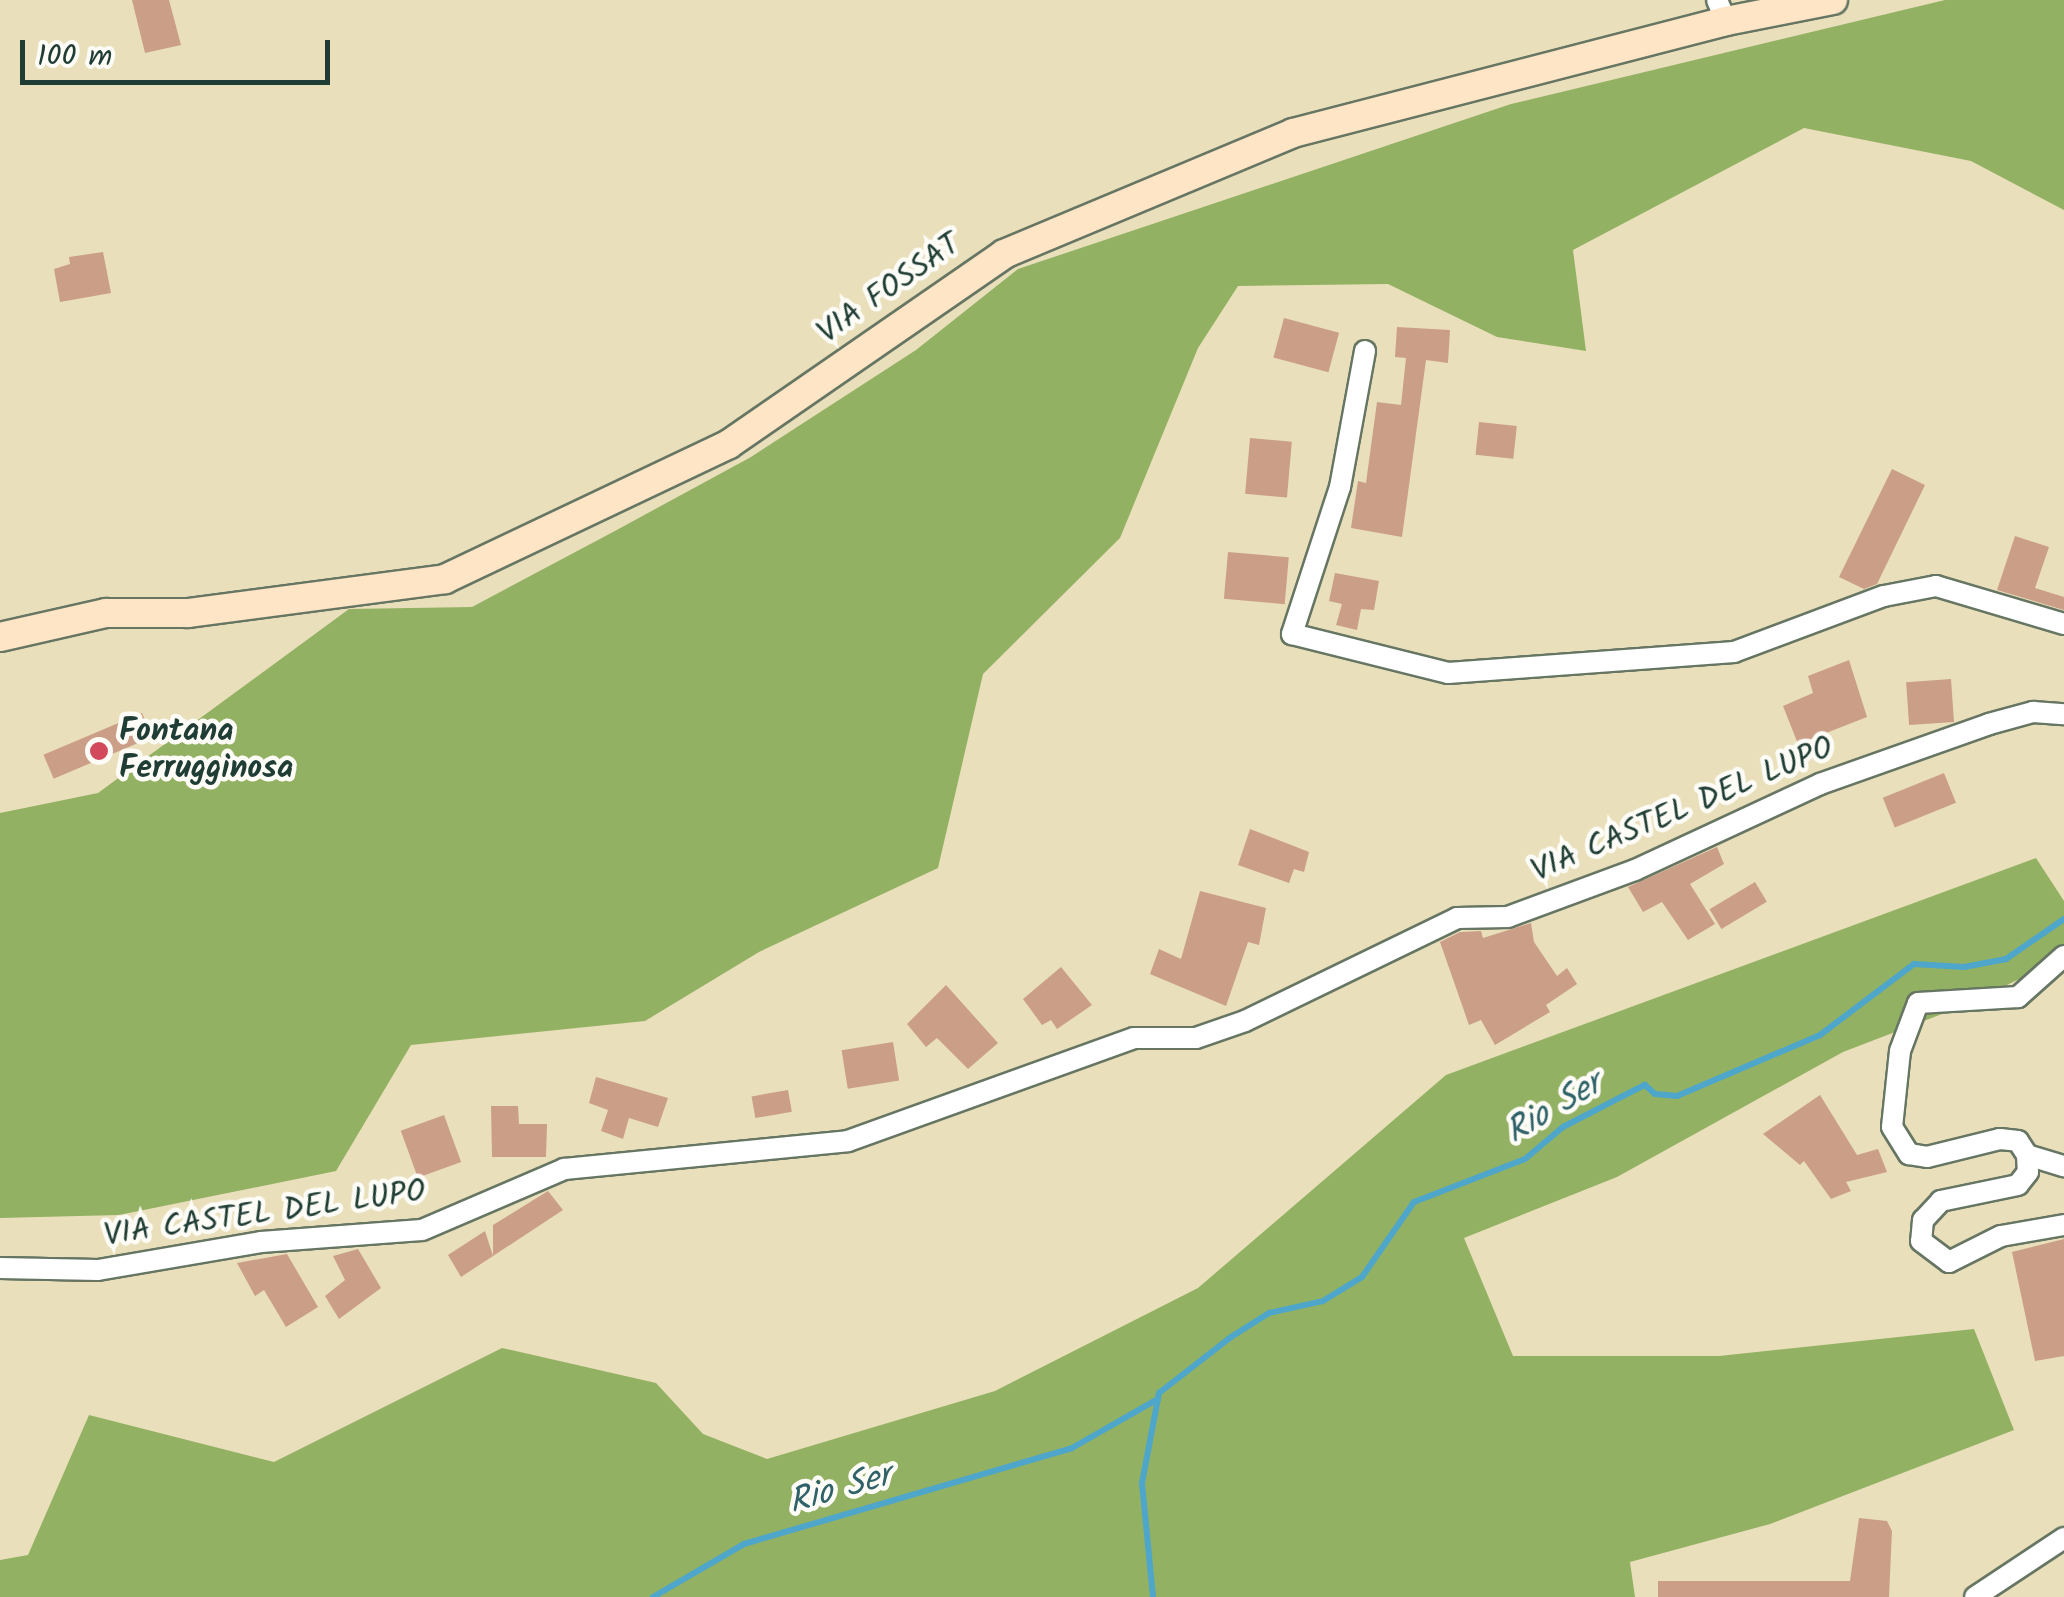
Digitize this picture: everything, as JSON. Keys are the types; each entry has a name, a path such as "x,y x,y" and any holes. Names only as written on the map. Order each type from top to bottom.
{"street":[{"name":"VIA FOSSAT","path":"0,637 106,612 188,613 445,579 729,444 1004,254 1293,132 1722,10 1832,0"},
{"path":"1365,351 1340,487 1292,634 1448,674 1734,652 1884,596 1936,586 2064,624"},
{"name":"VIA CASTEL DEL LUPO","path":"0,1268 98,1270 261,1242 422,1230 564,1169 848,1140 1134,1038 1213,1032 1457,918 1508,916 1635,870 1820,784 1990,724 2033,712 2064,714"},
{"path":"2064,956 2018,997 1918,1004 1900,1051 1892,1126 1909,1154 1927,1157 2000,1139 2018,1141 2027,1155 2028,1172 2018,1185 1941,1201 1923,1220 1921,1241 1930,1253 1950,1262 2000,1236 2064,1225"},
{"path":"2027,1155 2064,1166"},
{"path":"1975,1597 2064,1538"}],"green space":[{"path":"1945,0 2064,0 2064,210 1971,161 1804,128 1573,250 1586,351 1497,337 1388,284 1238,286 1198,348 1120,538 983,674 938,868 759,952 645,1021 411,1045 336,1171 119,1215 0,1218 0,813 98,793 349,609 472,607 613,532 751,457 916,350 1018,269 1511,104"},
{"path":"2036,858 2064,901 2064,957 1968,1004 1843,1052 1617,1177 1464,1238 1513,1356 1719,1356 1974,1329 2014,1430 1770,1524 1630,1562 1635,1597 0,1597 0,1560 28,1555 89,1415 274,1462 502,1348 656,1383 703,1434 767,1459 995,1391 1198,1288 1446,1075"}],"building":[{"path":"132,0 169,0 181,45 145,53"},
{"path":"103,252 111,293 60,302 54,269 70,264 69,257"},
{"path":"1284,318 1339,333 1328,372 1273,358"},
{"path":"1397,327 1450,330 1448,363 1426,360 1402,537 1351,528 1358,481 1366,483 1377,402 1401,405 1406,358 1395,357"},
{"path":"1479,422 1517,426 1513,459 1476,455"},
{"path":"1250,438 1292,442 1287,497 1245,494"},
{"path":"1892,469 1925,485 1877,584 1864,589 1839,577"},
{"path":"2015,536 2049,547 2035,588 2064,597 2064,610 1997,590"},
{"path":"1228,552 1289,557 1285,604 1224,599"},
{"path":"1335,573 1379,581 1374,610 1361,609 1357,630 1336,625 1342,604 1329,601"},
{"path":"1849,660 1867,717 1798,744 1783,706 1813,693 1808,676"},
{"path":"1951,679 1954,722 1909,725 1906,682"},
{"name":"Fontana Ferrugginosa","path":"142,713 152,737 54,779 44,755"},
{"path":"1944,773 1956,803 1895,827 1883,798"},
{"path":"1250,829 1309,852 1304,872 1294,869 1289,883 1238,865"},
{"path":"1717,847 1724,864 1690,884 1715,924 1688,940 1662,902 1643,912 1628,887"},
{"path":"1755,882 1767,902 1721,929 1710,909"},
{"path":"1200,891 1266,908 1259,945 1248,942 1226,1006 1150,974 1159,949 1181,959"},
{"path":"1531,923 1534,942 1557,976 1567,968 1577,984 1546,1005 1550,1012 1495,1045 1481,1020 1469,1025 1440,942 1460,932 1481,931 1483,938"},
{"path":"1061,967 1092,1005 1057,1029 1051,1020 1042,1025 1023,999"},
{"path":"946,985 998,1043 968,1069 937,1038 926,1047 907,1024"},
{"path":"893,1042 899,1081 848,1089 842,1050"},
{"path":"596,1077 668,1098 658,1127 629,1118 623,1139 601,1131 608,1110 589,1103"},
{"path":"788,1090 792,1112 755,1118 752,1096"},
{"path":"1820,1095 1857,1155 1878,1149 1887,1172 1846,1182 1851,1191 1831,1199 1804,1161 1800,1165 1763,1134"},
{"path":"491,1106 518,1106 519,1124 547,1124 546,1157 492,1157"},
{"path":"444,1115 461,1162 418,1178 401,1131"},
{"path":"548,1191 563,1210 493,1256 493,1225"},
{"path":"485,1231 493,1256 461,1277 448,1255"},
{"path":"2064,1239 2064,1356 2035,1361 2012,1252"},
{"path":"358,1249 381,1288 339,1319 325,1296 345,1280 333,1256"},
{"path":"287,1254 318,1307 286,1327 264,1290 255,1296 237,1263"},
{"path":"1859,1518 1887,1521 1892,1531 1889,1597 1658,1597 1658,1581 1850,1581"}],"waterway":[{"name":"Rio Ser","path":"1153,1597 1142,1483 1159,1393 1231,1337 1269,1313 1323,1301 1362,1277 1414,1202 1525,1159 1563,1127 1621,1097 1645,1085 1655,1094 1677,1096 1820,1035 1914,964 1964,967 2006,959 2064,919"},
{"name":"Rio Ser","path":"653,1597 744,1544 1072,1448 1158,1399"}],"place":[{"name":"Fontana Ferrugginosa","path":"99,751"}]}
